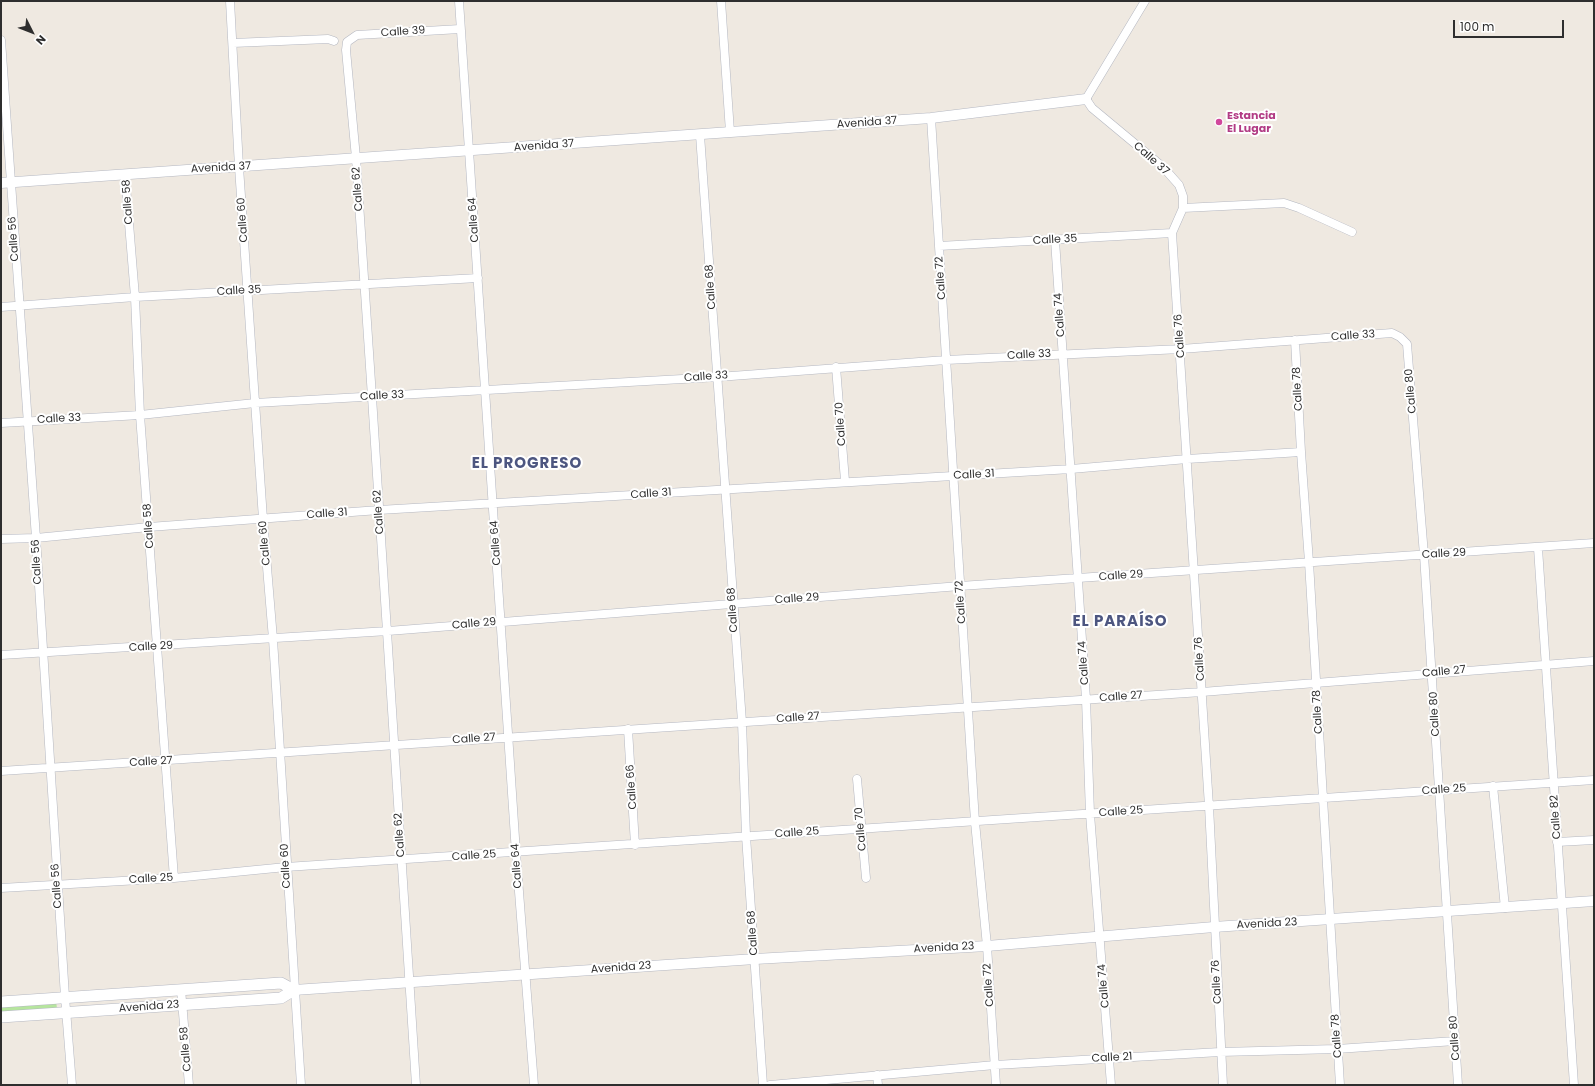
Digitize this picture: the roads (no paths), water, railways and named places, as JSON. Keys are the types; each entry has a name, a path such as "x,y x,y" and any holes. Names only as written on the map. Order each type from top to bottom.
{"main road":[{"name":"Avenida 23","path":"1,1002 281,983 294,990"},
{"name":"Avenida 23","path":"1,1017 281,998 294,990"}],"street":[{"name":"Calle 60","path":"230,1 239,167 249,291 263,519 273,639 286,867 301,1085"},
{"name":"Calle 64","path":"459,1 516,853 534,1085"},
{"path":"721,1 730,132"},
{"path":"1086,99 1145,1"},
{"name":"Calle 39","path":"347,42 357,35 460,29"},
{"path":"233,43 328,39 334,41"},
{"name":"Calle 56","path":"1,40 6,183 19,306 36,538 49,768 72,1085"},
{"name":"Calle 62","path":"347,42 346,50 356,158 365,284 416,1085"},
{"name":"Avenida 37","path":"6,183 931,118 1086,99"},
{"name":"Calle 37","path":"1086,99 1092,108 1163,167 1179,185 1183,196 1183,208"},
{"name":"Calle 72","path":"931,118 974,822 987,946 996,1085"},
{"name":"Calle 68","path":"700,135 742,722 746,836 764,1085"},
{"name":"Calle 58","path":"126,174 135,297 140,415 174,878"},
{"path":"1172,233 1183,208 1284,203 1299,208 1352,232"},
{"name":"Calle 35","path":"939,246 1172,233"},
{"name":"Calle 76","path":"1172,233 1195,571 1209,806 1220,1052 1223,1085"},
{"name":"Calle 74","path":"1054,240 1086,699 1090,814 1112,1085"},
{"name":"Calle 35","path":"1,307 135,297 478,278"},
{"name":"Calle 33","path":"1,422 140,415 255,403 718,377 836,367 1063,353 1181,349 1392,333 1400,336 1407,344"},
{"name":"Calle 78","path":"1296,340 1301,452 1309,562 1329,920 1340,1085"},
{"name":"Calle 80","path":"1407,344 1433,673 1446,912 1458,1085"},
{"name":"Calle 70","path":"836,367 845,481"},
{"name":"Calle 31","path":"1,539 36,538 149,527 379,510 845,481 1071,469 1187,458 1301,452"},
{"name":"Calle 29","path":"1,656 388,632 733,603 960,586 1594,543"},
{"name":"Calle 82","path":"1538,548 1574,1085"},
{"name":"Calle 27","path":"1,771 1202,692 1594,660"},
{"name":"Calle 66","path":"628,729 635,845"},
{"name":"Calle 70","path":"856,779 866,878"},
{"name":"Calle 25","path":"1,888 174,878 286,867 402,861 746,836 1594,780"},
{"path":"1493,786 1505,908"},
{"path":"1557,842 1594,840"},
{"name":"Avenida 23","path":"294,990 755,959 987,946 1214,927 1594,901"},
{"name":"Calle 58","path":"181,990 189,1085"},
{"name":"Calle 21","path":"770,1085 995,1065 1220,1052 1337,1049 1455,1041"},
{"path":"877,1075 878,1085"}],"place":[{"name":"Estancia El Lugar","path":"1219,122"}],"district":[{"name":"EL PROGRESO","path":"527,464"},
{"name":"EL PARAÍSO","path":"1120,622"}]}
